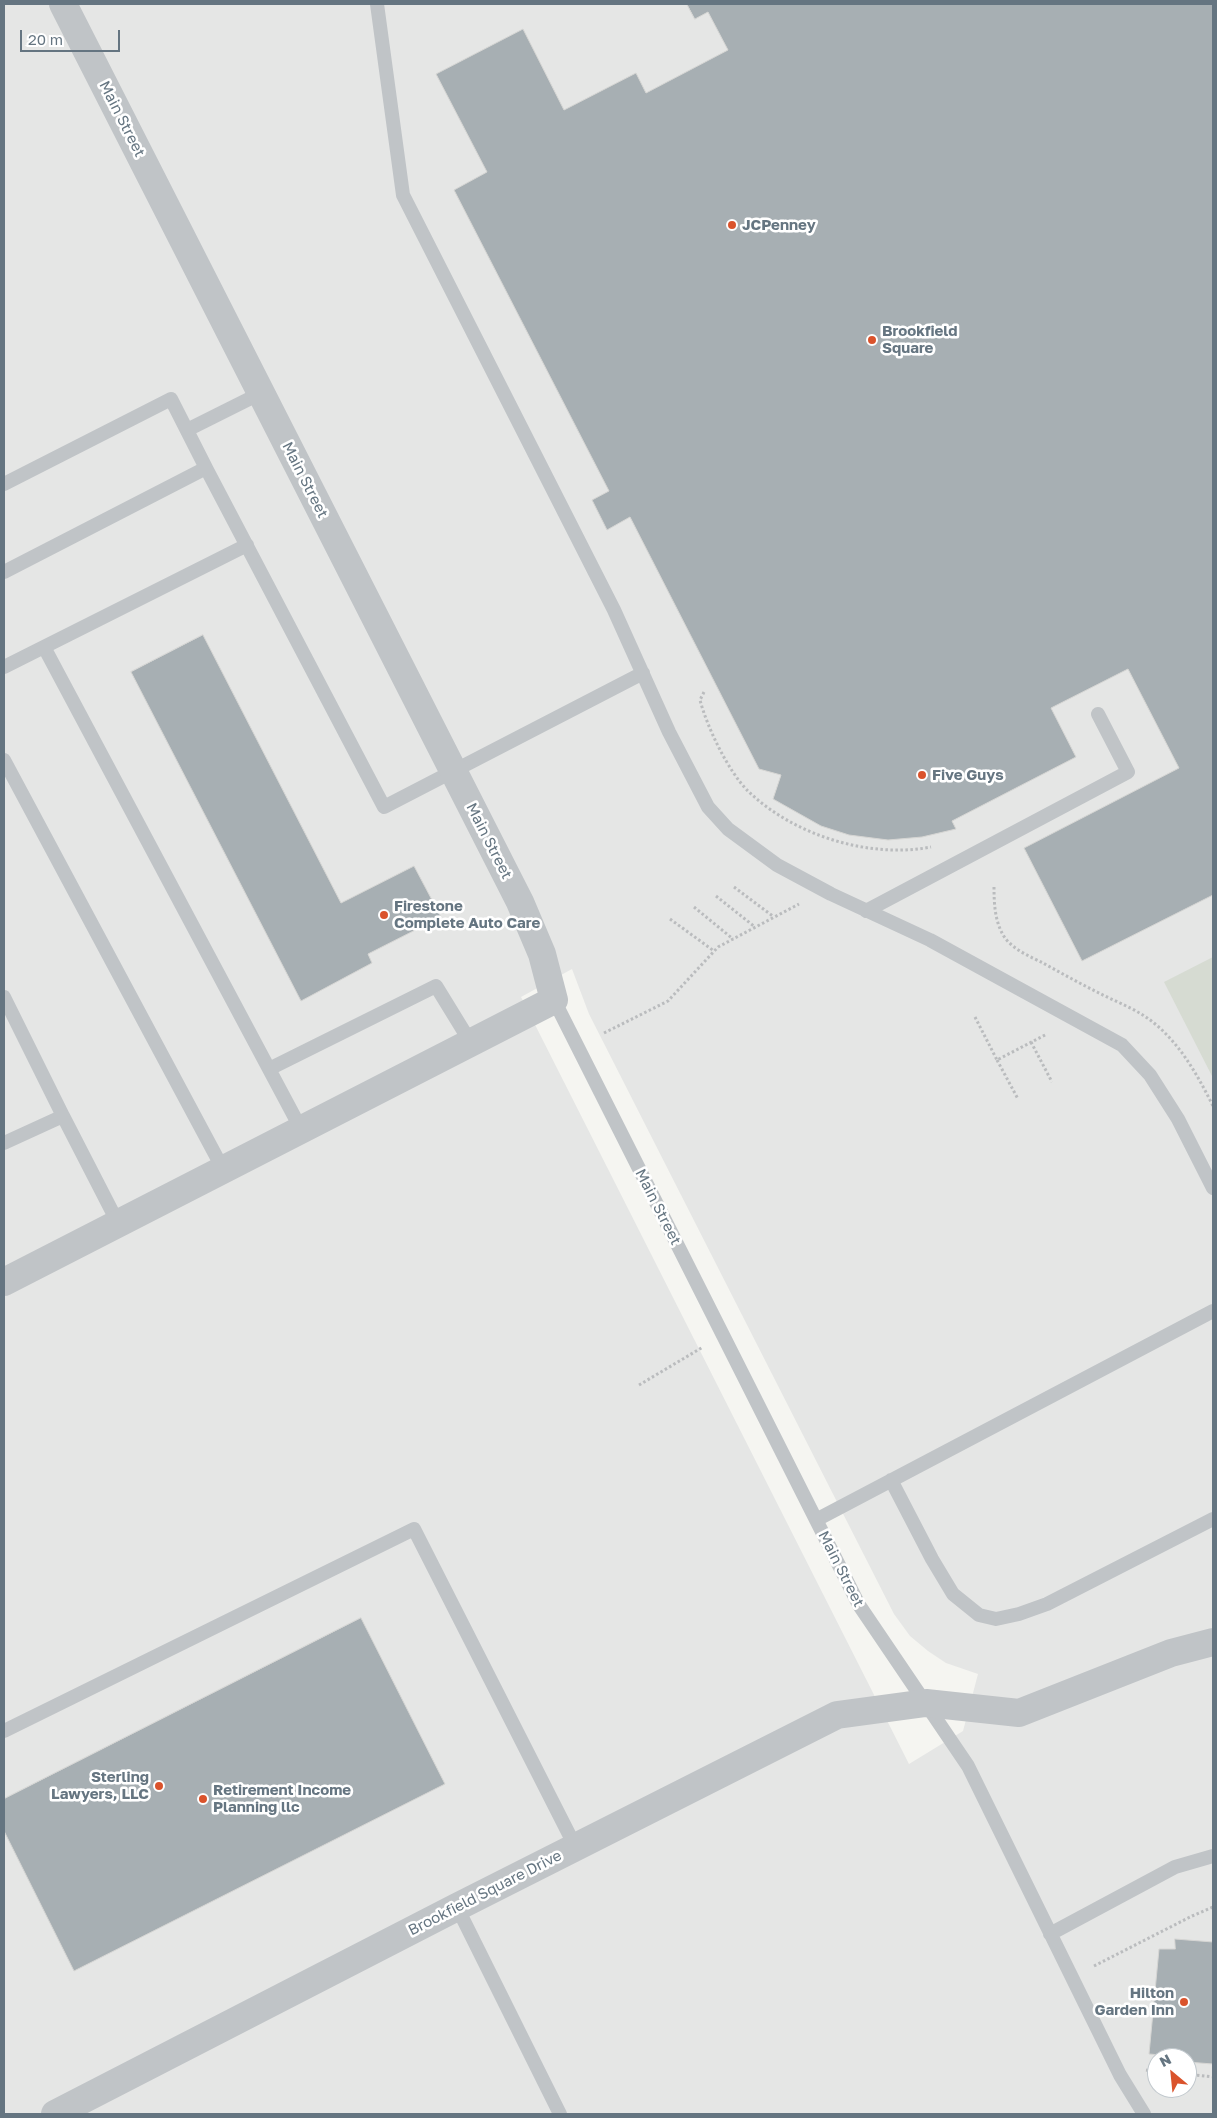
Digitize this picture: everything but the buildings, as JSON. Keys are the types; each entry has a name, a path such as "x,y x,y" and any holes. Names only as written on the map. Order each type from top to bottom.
{"street":[{"name":"Main Street","path":"63,4 520,902 542,954 554,1000"},
{"path":"4,1282 554,1000"},
{"name":"Brookfield Square Drive","path":"55,2114 575,1846 837,1715 926,1703 1019,1713 1171,1653 1213,1642"}],"lane":[{"path":"377,4 403,195 614,610 669,732 708,807 728,829 777,865 866,911 930,940 1122,1045 1150,1075 1178,1119 1213,1188"},
{"path":"188,430 261,393"},
{"path":"4,484 170,399 188,430 206,468 384,807 643,673"},
{"path":"4,572 206,468"},
{"path":"4,667 247,544"},
{"path":"44,646 301,1129"},
{"path":"866,911 1128,772 1098,714"},
{"path":"4,760 223,1169"},
{"path":"269,1069 436,986 471,1043"},
{"path":"4,997 118,1223"},
{"name":"Main Street","path":"554,1000 859,1605 968,1766 1120,2075 1144,2114"},
{"path":"4,1143 64,1116"},
{"path":"816,1520 1213,1310"},
{"path":"891,1480 932,1559 953,1594 979,1615 996,1619 1047,1604 1213,1519"},
{"path":"4,1731 414,1529 575,1846"},
{"path":"1050,1934 1176,1867 1213,1856"},
{"path":"457,1907 560,2114"}],"path":[{"path":"704,692 700,700 704,714 730,766 746,789 760,802 784,817 848,844 880,850 906,850 938,846"},
{"path":"734,887 774,917"},
{"path":"994,887 994,906 998,924 1006,939 1021,952 1096,992 1132,1008 1154,1023 1195,1071 1213,1106"},
{"path":"716,896 755,927"},
{"path":"604,1033 668,1001 714,951 804,901"},
{"path":"694,907 733,939"},
{"path":"670,919 714,951"},
{"path":"975,1017 1018,1099"},
{"path":"997,1060 1047,1034"},
{"path":"1031,1042 1052,1082"},
{"path":"639,1385 723,1336"},
{"path":"1098,1975 1094,1967 1213,1907"},
{"path":"1142,2062 1147,2071"},
{"path":"1197,2075 1213,2077"}],"shaded area":[{"name":"Brookfield Square","path":"4,4 1213,4 1213,2114 4,2114","holes":["572,969 589,1014 894,1614 910,1636 928,1651 946,1663 978,1674 963,1731 909,1764 521,997"]},
{"path":"1213,957 1213,1078 1164,982"}],"place":[{"name":"JCPenney","path":"732,225"},
{"name":"Brookfield Square","path":"872,340"},
{"name":"Five Guys","path":"922,775"},
{"name":"Firestone Complete Auto Care","path":"384,915"},
{"name":"Sterling Lawyers, LLC","path":"159,1786"},
{"name":"Retirement Income Planning llc","path":"203,1799"},
{"name":"Hilton Garden Inn","path":"1184,2002"}]}
